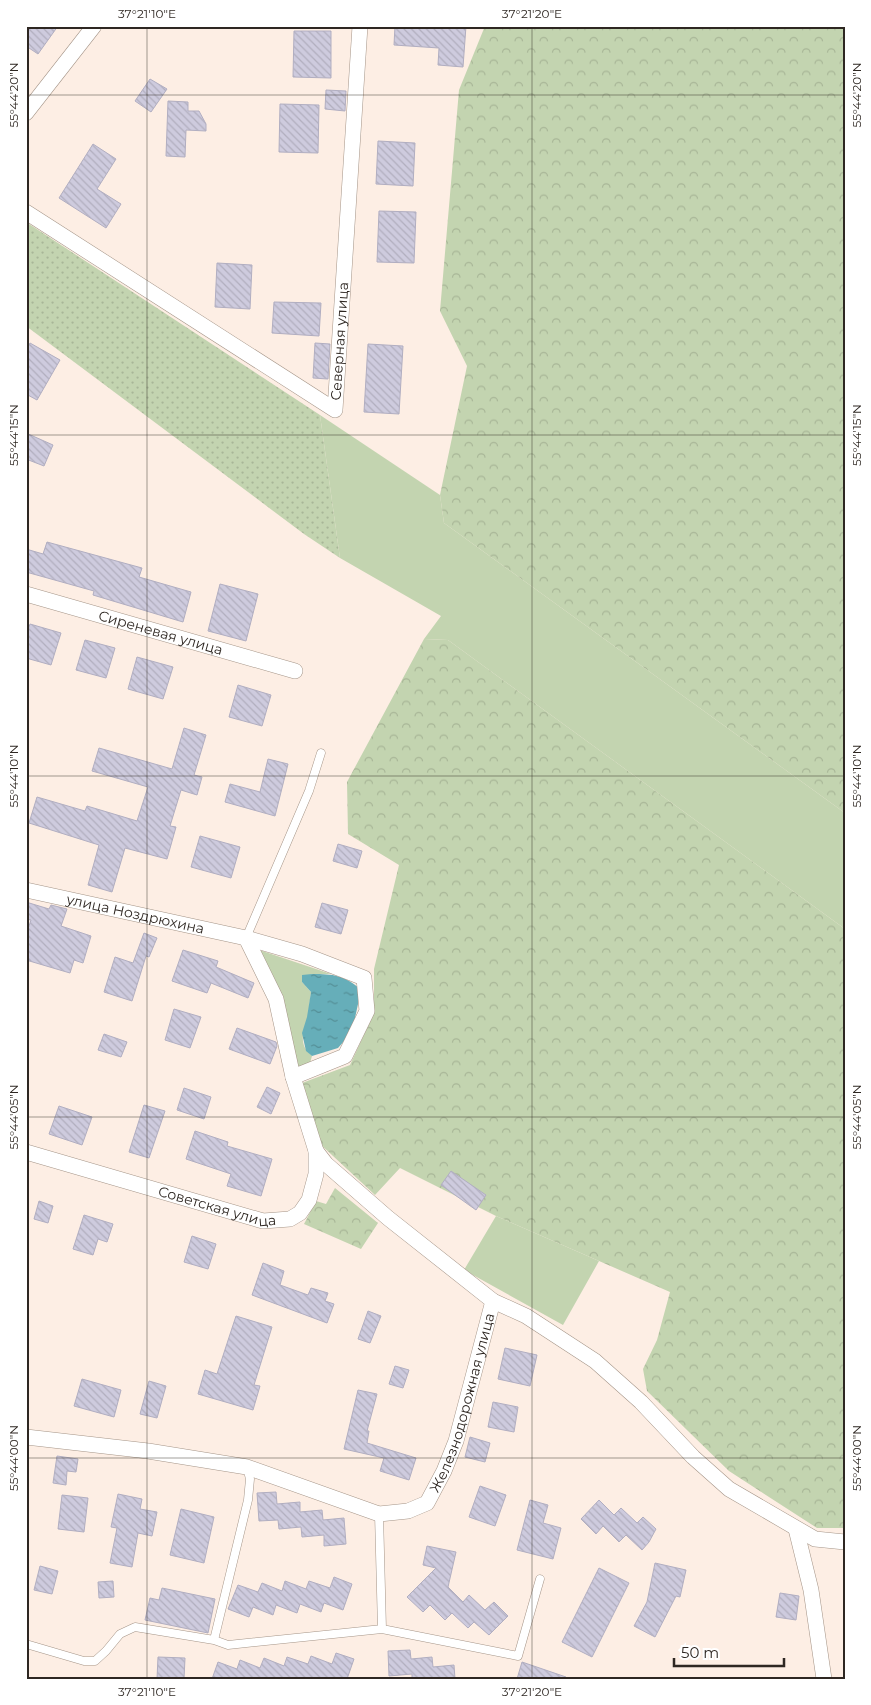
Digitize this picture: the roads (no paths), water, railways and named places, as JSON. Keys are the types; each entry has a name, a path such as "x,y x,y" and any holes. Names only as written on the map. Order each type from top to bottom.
{"street":[{"path":"26,113 94,26"},
{"name":"Северная улица","path":"26,212 335,410 360,26"},
{"name":"Сиреневая улица","path":"26,594 295,672"},
{"name":"улица Ноздрюхина","path":"26,890 246,938 302,954 364,978 367,1010 345,1056 293,1077"},
{"name":"Советская улица","path":"26,1152 263,1220 290,1219 300,1213 309,1200 316,1174 316,1151 293,1077 276,999 246,938"},
{"name":"Железнодорожная улица","path":"26,1437 148,1451 247,1467 379,1514 408,1510 427,1503 444,1471 456,1441 493,1300 388,1218 326,1164 316,1151"},
{"path":"493,1300 526,1316 595,1361 641,1402 693,1457 729,1489 815,1540 845,1542"},
{"path":"796,1529 811,1590 824,1679"}],"lane":[{"path":"246,938 309,791 321,753"},
{"path":"214,1640 248,1500 250,1479 247,1467"},
{"path":"379,1514 382,1629"},
{"path":"26,1644 84,1661 95,1661 120,1634 135,1627 228,1644 382,1629 518,1656 540,1579"}],"water":[{"path":"302,975 338,976 350,981 361,990 352,1032 338,1048 312,1056 306,1051 302,1033 311,992 302,982"}]}
